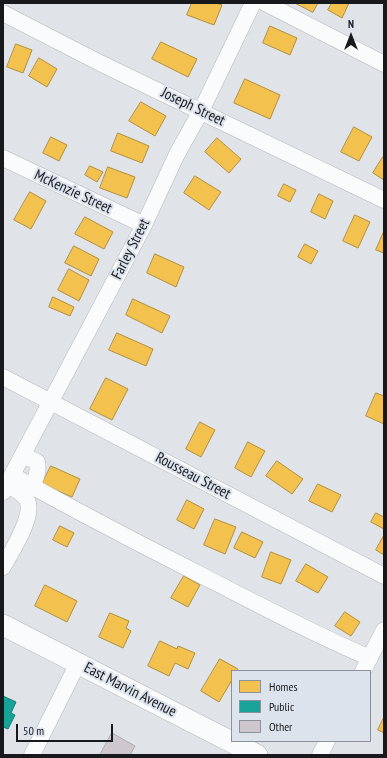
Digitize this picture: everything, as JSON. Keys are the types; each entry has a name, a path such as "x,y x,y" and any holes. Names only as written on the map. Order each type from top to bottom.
{"main road":[{"name":"East Marvin Avenue","path":"3,625 231,742"},
{"name":"East Marvin Avenue","path":"232,742 257,755"}],"street":[{"name":"Farley Street","path":"7,484 144,225 177,154 201,111 253,3"},
{"path":"265,3 384,64"},
{"name":"Joseph Street","path":"3,13 100,62 384,200"},
{"name":"McKenzie Street","path":"3,158 144,225"},
{"name":"Rousseau Street","path":"3,377 384,576"},
{"path":"23,455 37,462 38,469 32,486"},
{"path":"7,484 32,486 124,536 327,639 367,664 384,630"},
{"path":"3,566 27,521 28,513 28,500 24,495 7,484"},
{"path":"32,755 78,663"},
{"path":"320,755 326,742"}],"building: Homes":[{"path":"192,3 216,3 222,5 214,25 187,15"},
{"path":"295,3 318,3 313,12"},
{"path":"332,3 349,3 342,18 328,10"},
{"path":"270,26 297,38 290,55 263,43"},
{"path":"161,42 197,59 188,77 152,59"},
{"path":"16,44 32,50 23,73 7,67"},
{"path":"39,58 57,69 47,87 29,76"},
{"path":"245,79 280,95 270,119 234,103"},
{"path":"141,102 166,116 155,136 129,121"},
{"path":"354,127 372,137 359,161 341,152"},
{"path":"118,133 149,146 142,163 111,151"},
{"path":"51,137 67,145 59,161 43,153"},
{"path":"217,138 241,159 229,173 205,152"},
{"path":"383,157 384,158 384,180 373,173"},
{"path":"90,166 103,172 97,182 85,175"},
{"path":"108,167 135,177 127,198 100,188"},
{"path":"195,176 221,192 209,210 184,193"},
{"path":"284,184 296,190 290,202 278,196"},
{"path":"30,192 46,201 31,229 14,220"},
{"path":"319,194 333,201 325,219 311,212"},
{"path":"355,215 370,222 358,248 343,241"},
{"path":"85,217 113,232 104,249 75,234"},
{"path":"384,231 384,253 376,250"},
{"path":"305,244 318,251 311,264 298,257"},
{"path":"74,246 99,259 91,276 65,263"},
{"path":"155,254 184,267 176,287 147,273"},
{"path":"69,269 89,280 79,301 58,290"},
{"path":"53,297 74,307 70,316 49,307"},
{"path":"133,299 170,316 162,333 126,315"},
{"path":"117,333 153,349 146,366 109,350"},
{"path":"106,378 128,389 112,420 90,409"},
{"path":"376,393 384,396 384,424 366,416"},
{"path":"200,422 215,430 201,457 186,449"},
{"path":"248,442 265,451 251,477 235,468"},
{"path":"277,461 303,479 292,494 266,476"},
{"path":"51,466 80,479 72,497 42,484"},
{"path":"318,484 341,495 332,512 309,501"},
{"path":"187,500 204,509 194,529 177,520"},
{"path":"376,513 384,517 384,529 371,522"},
{"path":"215,519 236,527 225,554 204,545"},
{"path":"60,526 74,533 67,547 53,540"},
{"path":"242,532 263,542 255,558 234,548"},
{"path":"384,535 384,555 376,550"},
{"path":"271,552 291,560 281,584 262,577"},
{"path":"306,564 328,577 318,593 296,581"},
{"path":"184,576 200,585 188,607 171,598"},
{"path":"45,585 77,601 67,622 35,606"},
{"path":"345,612 360,622 351,636 335,626"},
{"path":"110,613 129,621 126,628 131,631 123,648 99,637"},
{"path":"160,641 177,649 178,646 195,653 188,669 175,663 169,676 148,666"},
{"path":"220,659 238,669 231,670 231,682 219,702 201,691"},
{"path":"384,717 384,733 378,730"}],"building: Public":[{"path":"3,696 16,702 11,713 15,715 8,729 3,727"}],"building: Other":[{"path":"112,733 135,746 130,755 100,755"}]}
